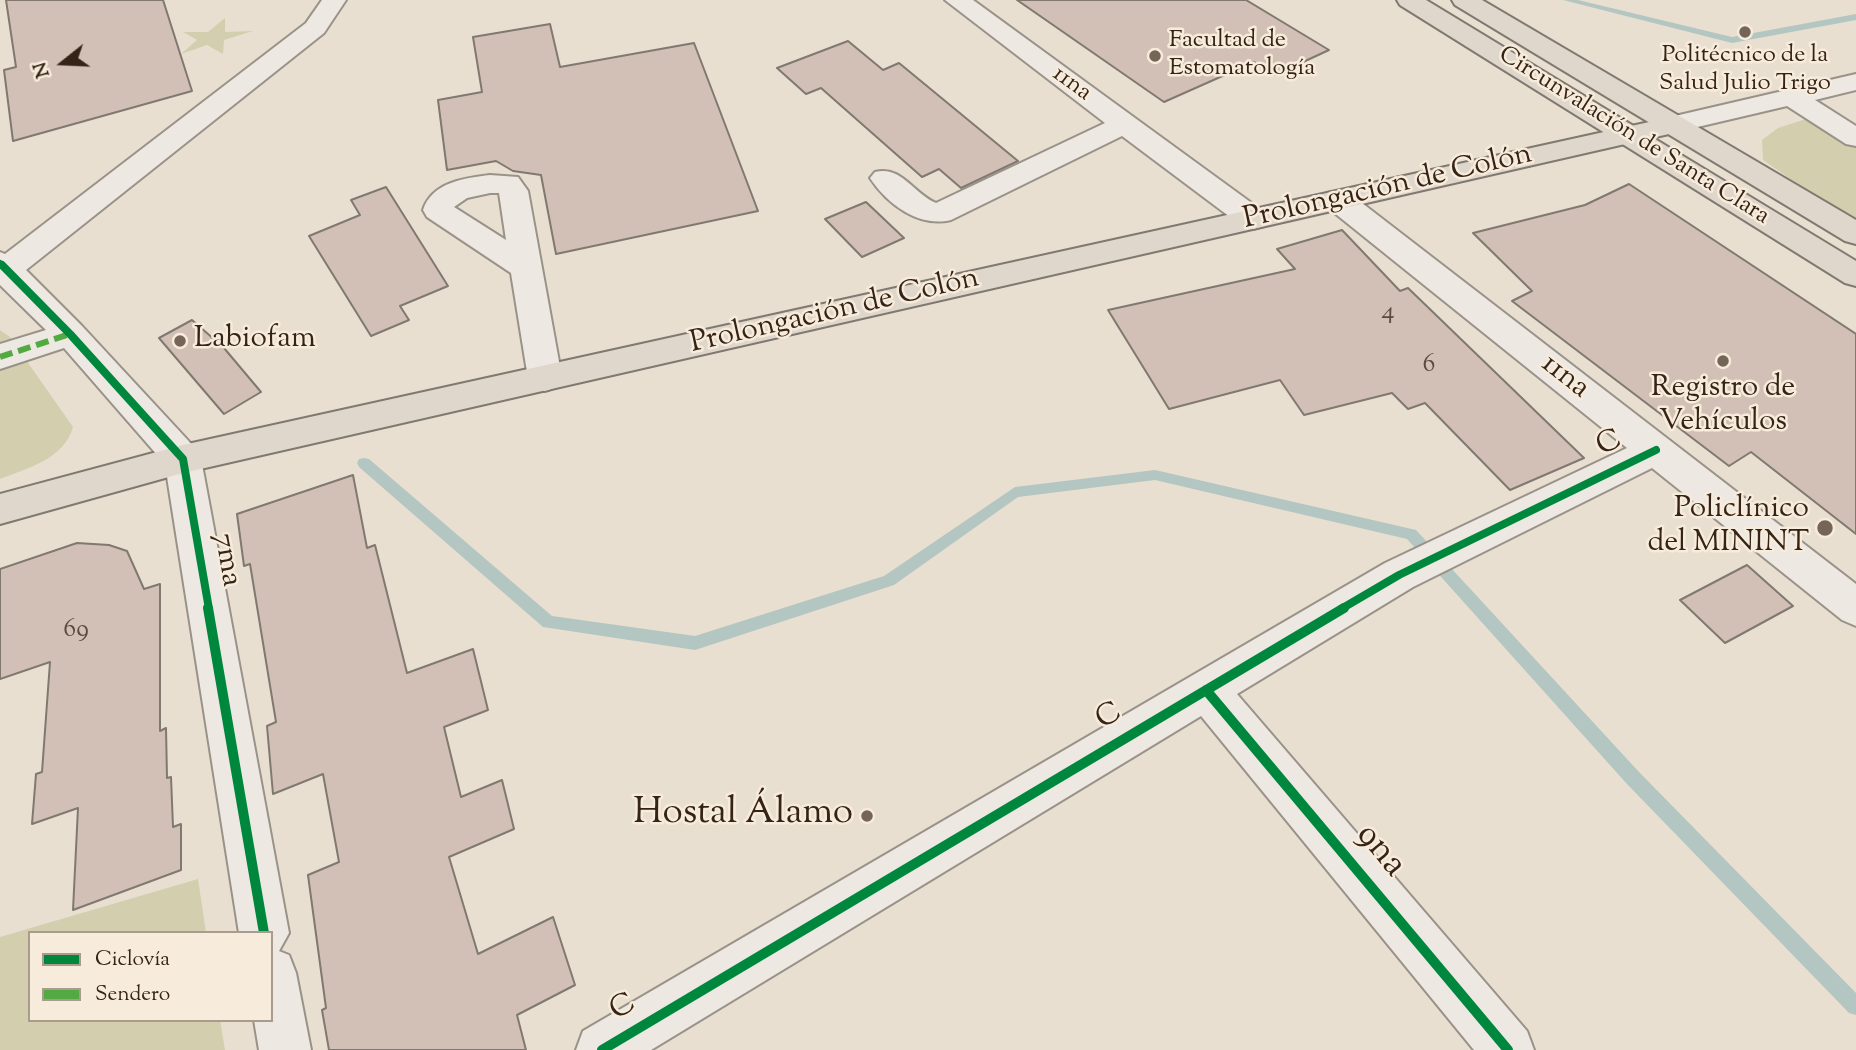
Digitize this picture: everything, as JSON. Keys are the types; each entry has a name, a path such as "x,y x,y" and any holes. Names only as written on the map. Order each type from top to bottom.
{"main road":[{"name":"Circunvalación de Santa Clara","path":"1409,0 1856,275"},
{"name":"Circunvalación de Santa Clara","path":"1464,0 1856,234"},
{"name":"Prolongación de Colón","path":"0,509 183,458 1672,125"}],"street":[{"path":"183,458 70,334 2,269 315,28 334,0"},
{"name":"11na","path":"957,0 1253,219"},
{"path":"1672,125 1856,82"},
{"path":"1793,98 1856,127"},
{"path":"1793,98 1856,138"},
{"path":"886,178 922,210 931,214 940,213 1125,124"},
{"name":"11na","path":"1338,200 1856,608"},
{"path":"527,269 545,378"},
{"path":"0,357 70,334"},
{"name":"C","path":"602,1050 1399,575 1656,450"},
{"name":"7ma","path":"183,458 264,931"},
{"name":"9na","path":"1206,690 1508,1050"},
{"path":"273,984 285,1050"}],"shaded area":[{"path":"225,18 225,32 253,31 224,40 223,54 207,45 181,54 197,40 183,32 208,32"},
{"path":"1806,119 1824,125 1856,146 1856,220 1763,160 1762,140 1778,128"},
{"path":"0,330 10,337 73,427 62,447 53,455 0,479"},
{"path":"198,879 206,931 28,931 28,1022 220,1022 225,1050 0,1050 0,937"}],"building":[{"path":"6,0 163,0 192,91 13,141 4,70 16,67"},
{"path":"1017,0 1246,0 1329,50 1275,75 1254,62 1164,102"},
{"path":"550,24 560,67 694,43 758,211 556,254 541,175 513,171 496,161 447,170 438,100 482,92 473,37"},
{"path":"848,41 883,70 899,63 1018,161 961,188 939,169 922,177 821,88 806,94 777,68"},
{"name":"Registro de Vehículos","path":"1629,184 1856,334 1856,534 1751,452 1729,466 1512,301 1532,291 1473,233 1585,205"},
{"path":"386,187 448,286 400,306 409,320 371,336 309,236 360,215 351,200"},
{"path":"866,202 904,238 862,257 825,219"},
{"path":"1342,230 1400,291 1408,288 1584,458 1510,490 1425,403 1408,409 1392,393 1304,415 1280,380 1169,409 1108,310 1295,269 1277,249"},
{"path":"192,320 224,348 261,392 224,414 159,338"},
{"path":"353,475 367,548 375,545 407,673 473,649 488,710 444,727 461,797 502,780 514,829 449,857 478,954 553,917 575,985 517,1015 526,1050 329,1050 322,1010 326,1008 308,875 339,862 323,774 273,794 267,726 276,722 250,564 244,566 237,514"},
{"path":"77,543 109,545 127,551 144,589 160,584 160,731 166,728 167,778 171,777 173,827 181,824 181,870 73,910 78,808 32,824 36,774 42,772 50,662 0,679 0,569"},
{"path":"1747,565 1793,606 1725,643 1680,600"}],"waterway":[{"path":"1567,0 1732,40 1856,17"},
{"path":"364,463 548,622 695,643 889,581 1015,492 1155,475 1411,534 1633,778 1856,1006"}],"marked path":[{"path":"0,357 70,334"}],"cycle path":[{"path":"0,263 70,334 183,459 264,931"},
{"path":"602,1050 1399,575 1656,450"},
{"path":"1206,690 1508,1050"}],"place":[{"name":"Politécnico de la Salud Julio Trigo","path":"1745,32"},
{"name":"Facultad de Estomatología","path":"1155,56"},
{"name":"Labiofam","path":"180,341"},
{"name":"Registro de Vehículos","path":"1723,361"},
{"name":"Policlínico del MININT","path":"1825,528"},
{"name":"Hostal Álamo","path":"867,816"}]}
